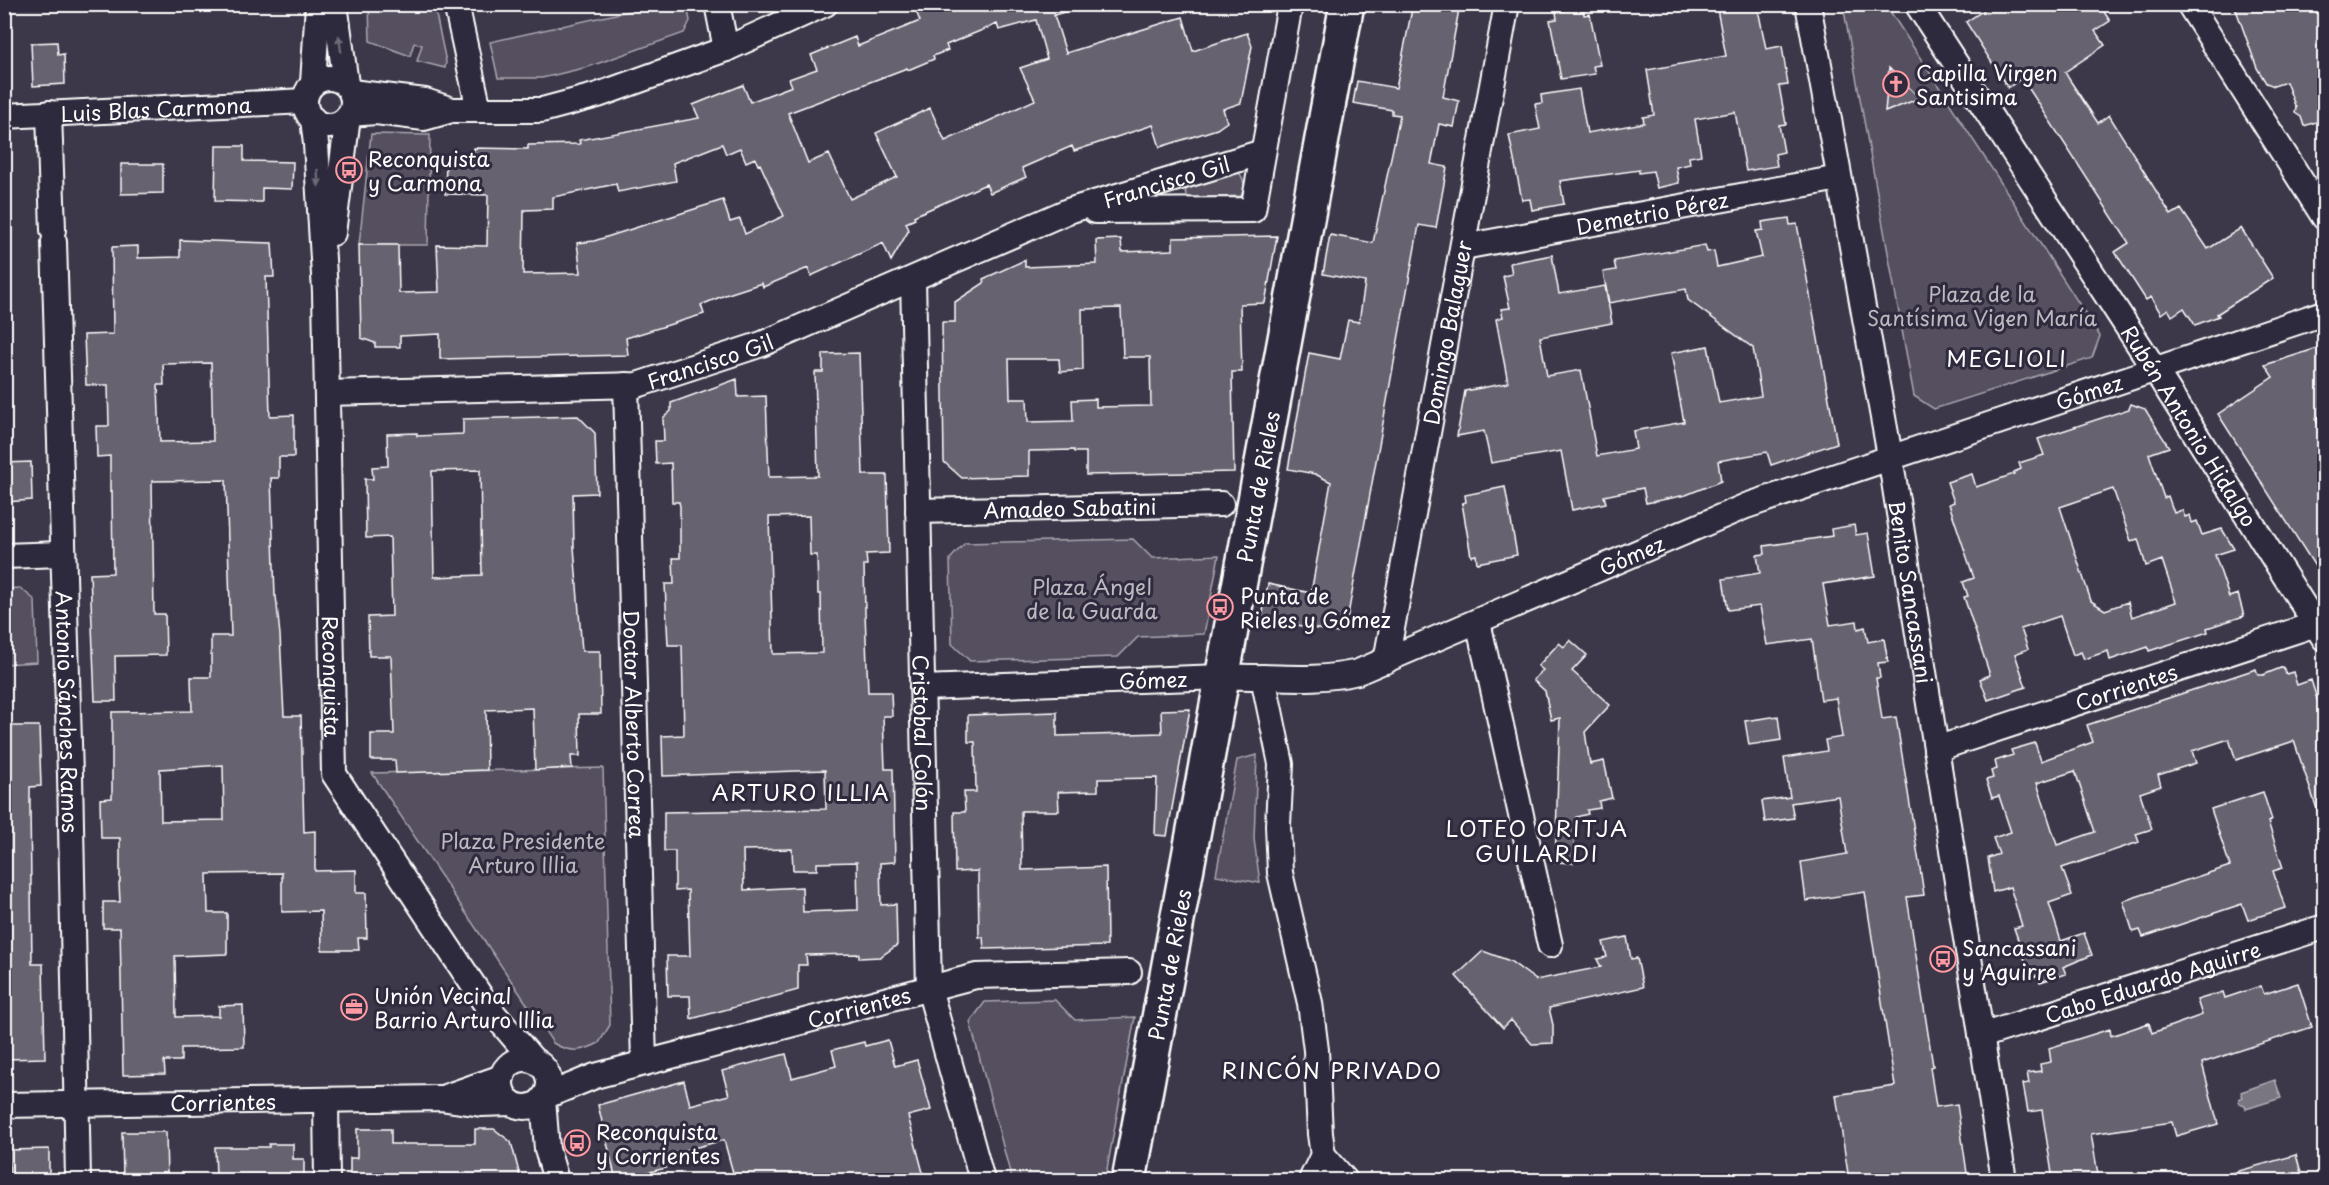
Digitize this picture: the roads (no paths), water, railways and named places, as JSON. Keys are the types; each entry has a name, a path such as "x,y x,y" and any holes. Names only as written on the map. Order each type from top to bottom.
{"street":[{"name":"Reconquista","path":"318,4 310,101 316,144 325,292 334,774 492,1013 540,1067"},
{"name":"Reconquista","path":"325,292 349,102 335,4"},
{"path":"456,4 479,110"},
{"path":"717,4 726,49"},
{"path":"349,102 425,101 452,110 542,110 598,96 726,49 825,4"},
{"name":"Punta de Rieles","path":"1129,1180 1347,4"},
{"name":"Domingo Balaguer","path":"1386,661 1508,4"},
{"name":"Benito Sancassani","path":"1808,4 1890,456 2004,1180"},
{"name":"Rubén Antonio Hidalgo","path":"1917,4 2154,368 2320,631"},
{"path":"2188,4 2325,217"},
{"path":"1263,152 1290,5"},
{"path":"330,77 349,102 335,125 319,124 310,101 330,77"},
{"name":"Luis Blas Carmona","path":"4,116 310,101"},
{"name":"Antonio Sánches Ramos","path":"49,113 70,775 78,1180"},
{"name":"Francisco Gil","path":"327,393 637,385 762,344 1068,211 1263,152 1253,210 1068,211"},
{"name":"Demetrio Pérez","path":"1463,247 1839,178"},
{"name":"Cristobal Colón","path":"913,279 929,988 982,1180"},
{"name":"Gómez","path":"922,688 1222,677 1335,678 1358,672 1746,506 1890,456 2325,313"},
{"name":"Doctor Alberto Correa","path":"626,386 644,1063"},
{"name":"Amadeo Sabatini","path":"918,511 1221,504"},
{"path":"4,556 62,554"},
{"path":"1478,622 1550,945"},
{"name":"Corrientes","path":"1936,749 2320,631"},
{"path":"1263,677 1281,764 1278,825 1280,873 1310,1003 1316,1050 1323,1155 1345,1180"},
{"name":"Cabo Eduardo Aguirre","path":"1981,1036 2325,927"},
{"name":"Corrientes","path":"544,1098 595,1076 976,976 1129,972"},
{"name":"Reconquista","path":"492,1013 504,1073"},
{"path":"547,1149 515,1105 503,1094 501,1083 504,1073 519,1060 540,1067 548,1087 544,1098 547,1149 556,1180"},
{"name":"Corrientes","path":"540,1067 573,1078 595,1076"},
{"name":"Corrientes","path":"440,1098 504,1073"},
{"name":"Corrientes","path":"4,1105 440,1098 481,1104 515,1105"},
{"path":"515,1105 532,1106 544,1098"},
{"path":"326,1100 327,1180"},
{"path":"1311,1180 1323,1155"}],"place":[{"name":"Capilla Virgen Santisima","path":"1896,84"},
{"name":"Reconquista y Carmona","path":"349,170"},
{"name":"Punta de Rieles y Gómez","path":"1220,607"},
{"name":"Sancassani y Aguirre","path":"1943,959"},
{"name":"Unión Vecinal Barrio Arturo Illia","path":"354,1007"},
{"name":"Reconquista y Corrientes","path":"577,1143"}],"district":[{"name":"MEGLIOLI","path":"2007,357"},
{"name":"ARTURO ILLIA","path":"801,791"},
{"name":"LOTEO ORITJA GUILARDI","path":"1537,840"},
{"name":"RINCÓN PRIVADO","path":"1332,1069"}],"park label":[{"name":"Plaza de la Santísima Vigen María","path":"1982,305"},
{"name":"Plaza Ángel de la Guarda","path":"1092,598"},
{"name":"Plaza Presidente Arturo Illia","path":"523,852"}]}
